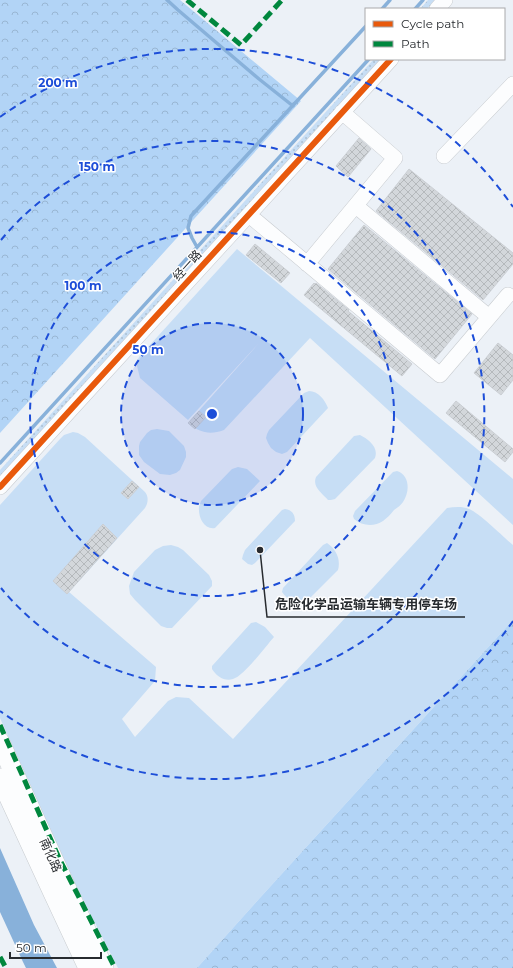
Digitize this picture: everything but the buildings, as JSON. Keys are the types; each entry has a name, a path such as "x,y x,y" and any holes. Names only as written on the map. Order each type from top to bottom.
{"main road":[{"name":"南化路","path":"0,742 62,880 104,968"},
{"name":"南化路","path":"0,778 88,968"}],"street":[{"path":"438,8 445,0"},
{"name":"经一路","path":"0,487 390,60"},
{"path":"444,156 513,84"},
{"path":"308,264 395,158 342,112"},
{"path":"356,206 489,317"},
{"path":"249,215 440,375 508,295"}],"shaded area":[{"path":"428,0 435,0 428,8 421,8"},
{"path":"373,60 380,60 0,479 0,470"},
{"path":"237,249 513,479 513,525 310,338 224,430 219,432 210,433 201,431 188,423 259,343 188,420 140,378 137,366 139,357"},
{"path":"309,391 321,396 328,408 287,452 282,454 276,452 271,448 266,438 269,430 304,393"},
{"path":"157,429 169,431 184,446 186,457 180,470 176,473 170,475 160,474 144,462 139,455 140,442 147,433 151,430"},
{"path":"73,432 85,437 145,492 148,498 145,508 69,592 156,667 155,681 122,719 135,737 168,701 176,697 189,698 233,739 447,508 464,507 469,509 485,520 513,545 513,620 197,968 118,968 69,872 0,718 0,505 64,435"},
{"path":"360,435 369,441 374,447 376,454 375,458 335,499 328,500 316,487 316,477 354,436"},
{"path":"238,467 247,469 260,481 215,528 208,527 202,522 201,519 199,507 201,501 232,469"},
{"path":"397,471 404,476 408,484 407,494 403,502 379,523 368,525 354,519 353,516 355,511 393,472"},
{"path":"282,510 290,510 293,513 295,521 255,563 252,565 248,564 242,559 245,550"},
{"path":"327,543 333,548 337,555 339,562 338,570 307,601 296,601 287,598 282,592 283,588 323,545"},
{"path":"171,545 183,550 209,575 212,581 212,586 172,628 167,628 161,626 135,600 130,594 129,586 134,572 155,550 163,546"},
{"path":"256,622 265,627 274,637 248,667 237,677 227,680 218,676 212,669 212,666 251,623"},
{"path":"0,848 34,925 57,968 26,968 23,962 0,912"}],"green space":[{"path":"0,0 180,0 301,101 0,433"},
{"path":"513,620 513,968 197,968 258,900"}],"waterway":[{"path":"167,0 259,79 293,106"},
{"path":"383,8 390,0"},
{"path":"416,8 423,0"},
{"path":"197,247 188,228 191,216 365,27"},
{"path":"0,463 368,60"}],"marked path":[{"path":"187,0 241,45 282,0"},
{"path":"0,725 59,858 115,968"},
{"path":"0,957 6,968"}],"cycle path":[{"path":"0,487 390,60"}],"place":[{"name":"危险化学品运输车辆专用停车场","path":"260,550"}]}
